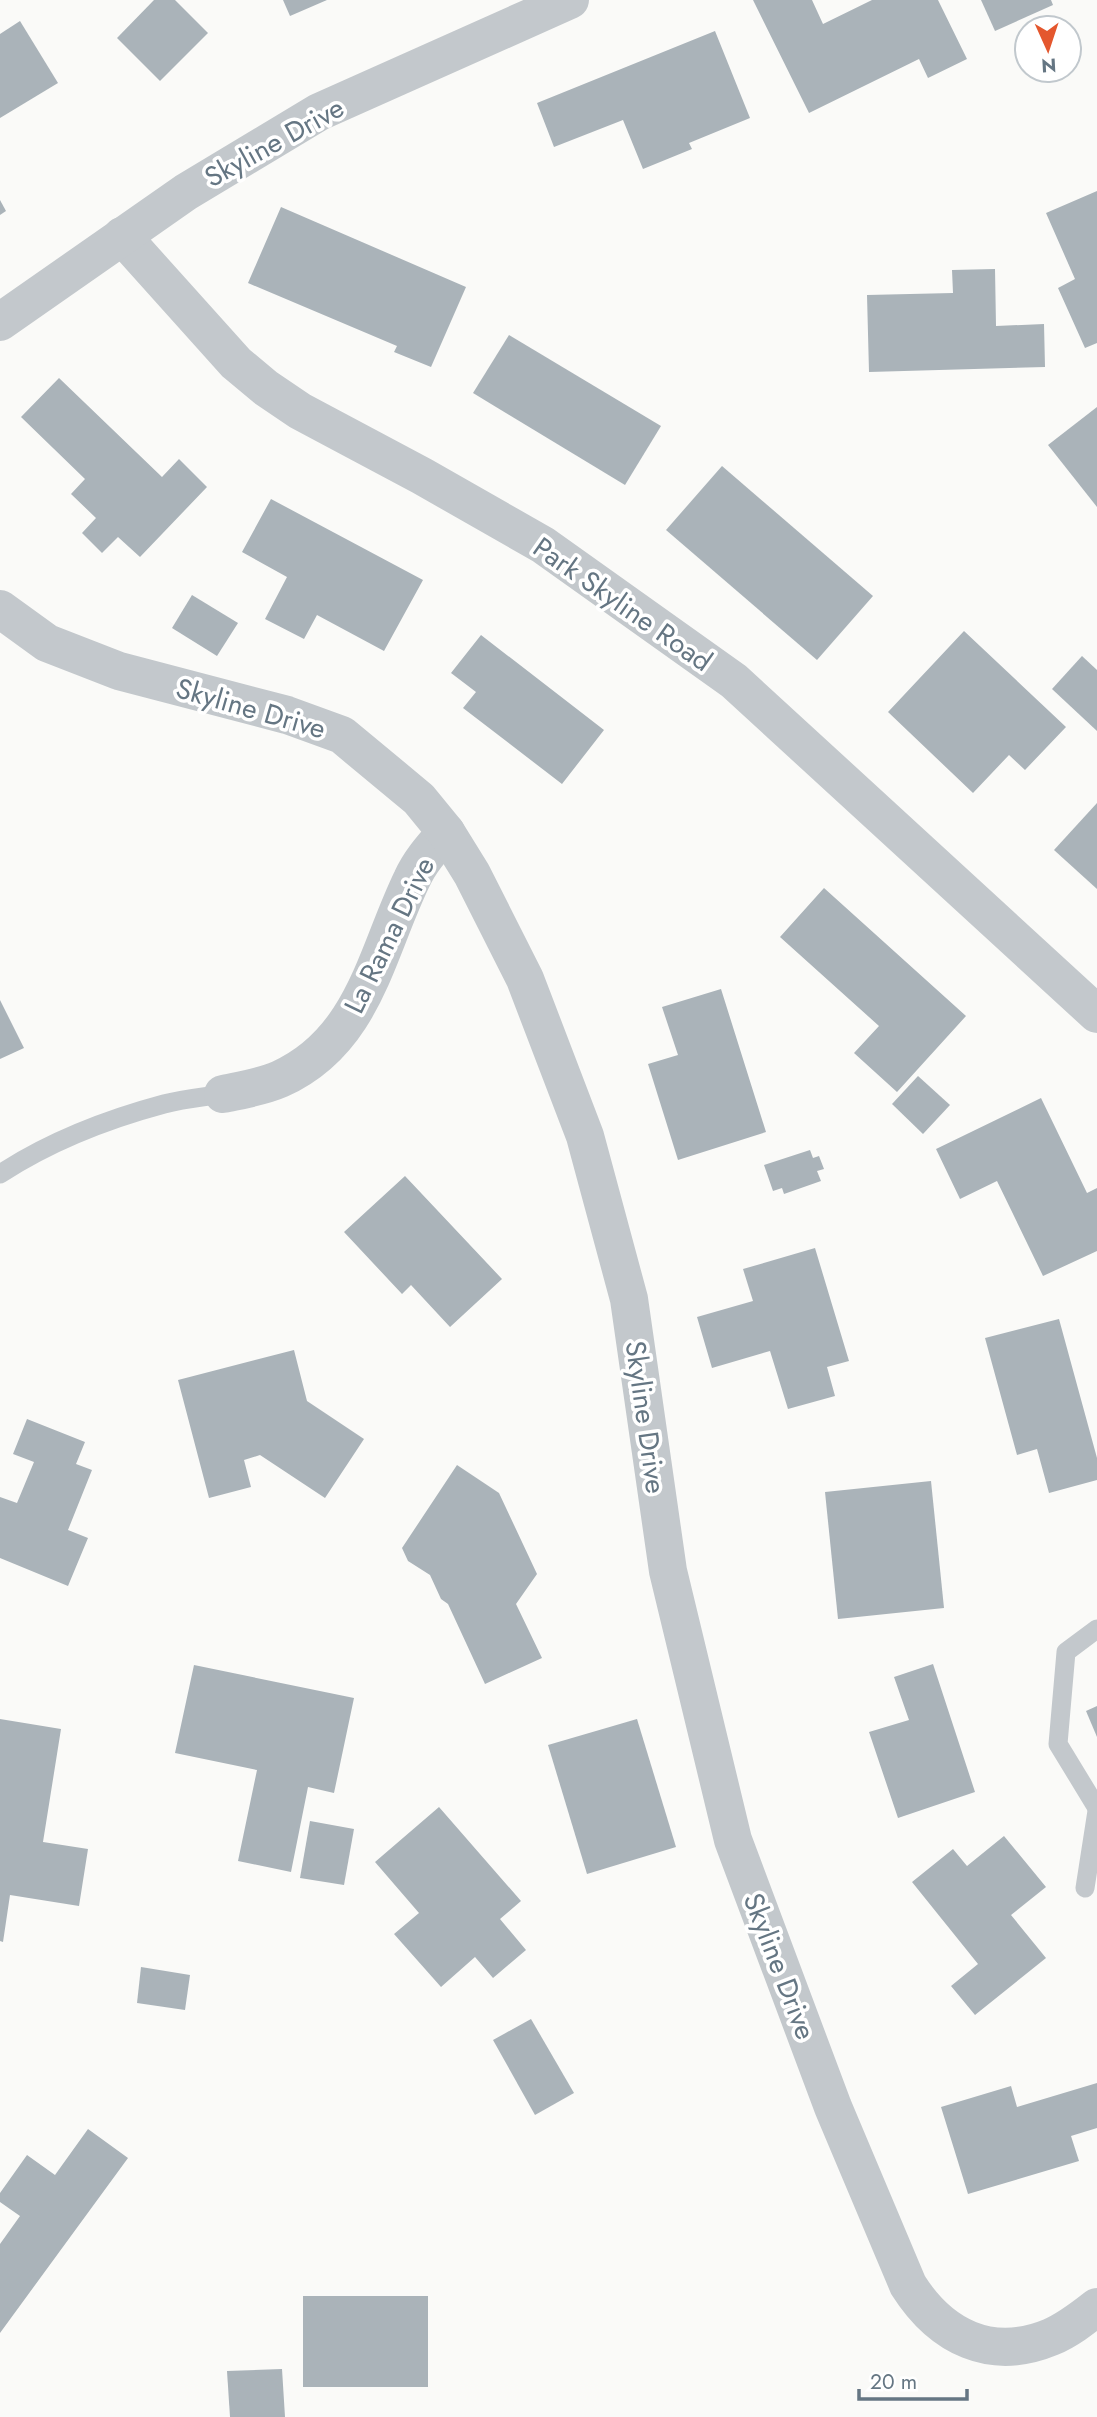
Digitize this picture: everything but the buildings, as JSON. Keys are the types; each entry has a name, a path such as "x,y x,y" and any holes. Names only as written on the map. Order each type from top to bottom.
{"street":[{"name":"Skyline Drive","path":"0,322 186,192 319,112 570,0"},
{"name":"Park Skyline Road","path":"122,236 236,363 265,388 300,411 422,475 543,545 734,681 1097,1014"},
{"name":"Skyline Drive","path":"0,609 47,643 119,671 287,715 342,736 419,799 446,832 472,874 525,979 585,1136 629,1299 668,1571 733,1840 833,2107 908,2285 922,2307 944,2327 971,2342 998,2347 1027,2344 1053,2337 1097,2307"},
{"name":"La Rama Drive","path":"223,1094 280,1079 304,1065 330,1044 350,1019 374,974 411,880 425,856 446,832"}],"lane":[{"path":"0,1174 62,1141 112,1121 166,1103 223,1094"},
{"path":"1085,1888 1097,1810 1058,1744 1066,1652 1097,1629"}]}
